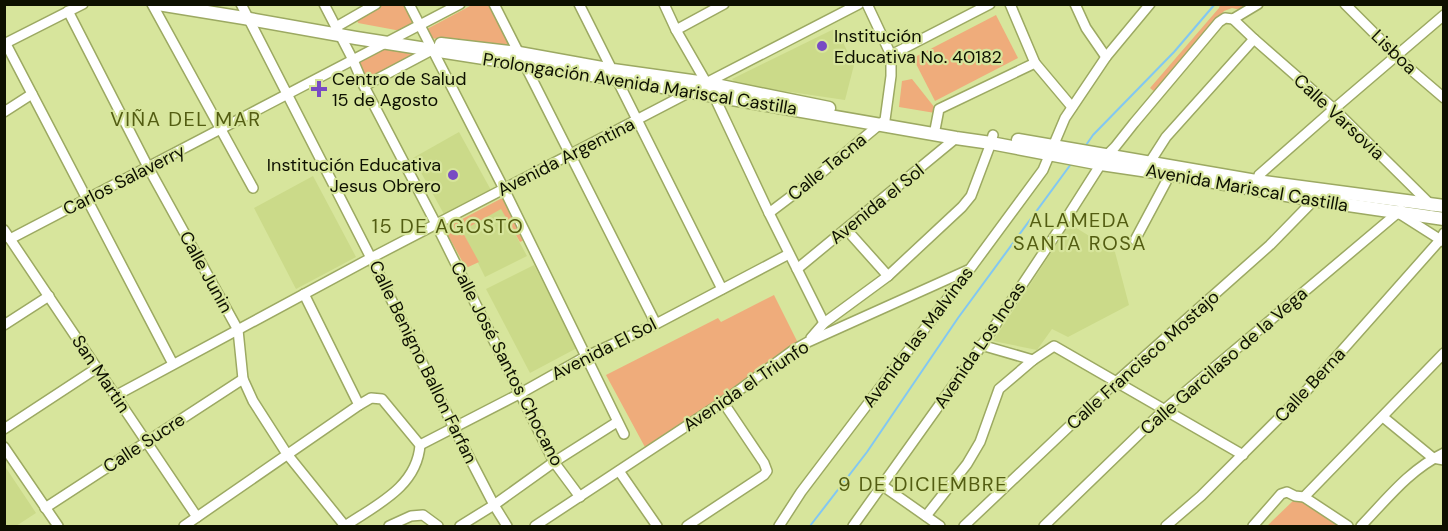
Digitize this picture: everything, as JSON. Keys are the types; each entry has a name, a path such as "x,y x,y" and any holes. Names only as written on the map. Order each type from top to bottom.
{"main road":[{"name":"Prolongación Avenida Mariscal Castilla","path":"158,4 245,12"},
{"name":"Prolongación Avenida Mariscal Castilla","path":"208,4 526,66 706,83 881,122"},
{"name":"Prolongación Avenida Mariscal Castilla","path":"430,46 519,53 690,92 1058,151"},
{"name":"Prolongación Avenida Mariscal Castilla","path":"935,131 956,138 992,139"},
{"name":"Avenida Mariscal Castilla","path":"1058,151 1314,195 1398,213 1440,212"},
{"name":"Avenida Mariscal Castilla","path":"1103,160 1150,162 1169,170"},
{"name":"Avenida Mariscal Castilla","path":"1314,195 1410,202 1440,212"}],"street":[{"path":"83,4 68,8 5,44 173,364"},
{"path":"152,4 253,188"},
{"name":"Calle José Santos Chocano","path":"324,4 554,462 580,497"},
{"path":"338,31 376,4"},
{"path":"409,4 504,189 624,434"},
{"name":"Carlos Salaverry","path":"10,239 460,4"},
{"path":"494,4 656,324"},
{"path":"579,4 722,289"},
{"path":"664,4 676,30 714,96 824,323"},
{"path":"676,30 724,4"},
{"name":"Avenida Argentina","path":"115,396 371,258 859,4"},
{"path":"867,4 891,55 891,76 881,122"},
{"path":"891,55 990,4"},
{"path":"1010,4 1035,63 1072,107"},
{"path":"1075,4 1086,28 1106,57"},
{"name":"Avenida las Malvinas","path":"779,526 801,492 1058,151 1062,124 1072,107 1106,57 1149,4"},
{"name":"Avenida Los Incas","path":"853,526 981,345 1103,160 1220,22 1225,18 1233,19 1258,4"},
{"name":"Lisboa","path":"1345,4 1443,98"},
{"name":"Calle Junin","path":"68,8 148,167 238,330 243,379 253,401 288,454 345,526"},
{"name":"Calle Benigno Ballon Farfan","path":"245,12 371,258 454,428 507,526"},
{"path":"1255,185 1259,175 1443,15"},
{"name":"Calle Varsovia","path":"1233,19 1334,109 1440,212"},
{"path":"1150,162 1166,137 1254,39"},
{"path":"364,86 430,46"},
{"path":"935,131 939,109 1035,63"},
{"path":"4,112 32,94"},
{"name":"Calle Tacna","path":"769,213 814,179 881,122"},
{"name":"Avenida el Sol","path":"798,269 956,138"},
{"path":"808,342 824,323 888,276 962,207 971,196 992,139"},
{"path":"1135,240 1166,182 1169,170"},
{"name":"Calle Francisco Mostajo","path":"964,526 1116,381 1270,245 1314,195"},
{"name":"Calle Garcilaso de la Vega","path":"1044,526 1165,409 1410,202"},
{"path":"1398,213 1442,238"},
{"path":"846,229 888,276"},
{"name":"San Martin","path":"4,230 197,517"},
{"name":"Calle Berna","path":"1166,526 1201,496 1307,390 1442,238"},
{"name":"Avenida El Sol","path":"420,445 585,357 656,324 789,254"},
{"name":"Avenida el Triunfo","path":"535,526 723,402 792,351 970,270"},
{"path":"304,294 359,405"},
{"path":"4,325 49,296"},
{"path":"981,345 1033,360"},
{"path":"926,516 972,457 980,442 999,389 1054,345 1243,455"},
{"path":"1304,497 1443,353"},
{"path":"4,429 97,368"},
{"name":"Calle Sucre","path":"45,508 243,379"},
{"path":"185,526 359,405 370,398 382,399 420,445 419,456 408,479 394,494 345,526"},
{"path":"687,526 764,476 767,471 723,402"},
{"path":"1383,417 1433,458 1443,460"},
{"path":"460,526 617,422"},
{"path":"4,447 58,526"},
{"path":"1361,526 1402,481 1419,467 1443,453"},
{"path":"619,471 657,526"},
{"path":"883,486 926,516 935,525"},
{"path":"1254,526 1281,494 1287,492 1304,497 1348,526"},
{"path":"389,526 411,516 423,515 438,526"}],"shaded area":[{"path":"382,5 406,5 415,22 401,31 358,23 357,18"},
{"path":"472,5 490,5 511,48 430,38 427,29"},
{"path":"1220,5 1248,5 1241,10 1232,8 1224,11 1155,92 1150,88"},
{"path":"996,15 1018,58 935,101 913,58"},
{"name":"Institución Educativa No. 40182","path":"836,28 854,65 845,100 736,84 732,79"},
{"path":"387,45 412,50 413,54 367,79 357,60"},
{"path":"912,79 935,108 935,113 899,107 902,81"},
{"name":"Institución Educativa Jesus Obrero","path":"459,132 492,192 445,216 413,158"},
{"path":"313,176 356,257 296,289 254,208"},
{"path":"506,196 528,238 520,242 501,209 462,231 479,262 466,268 445,230"},
{"path":"501,208 527,256 485,277 462,231"},
{"path":"1070,224 1115,252 1129,305 1068,337 1052,329 1037,350 993,341"},
{"path":"534,265 577,348 530,373 486,289"},
{"path":"774,295 798,343 646,449 606,375 718,318 721,322"},
{"path":"4,465 36,513 16,526 5,526"},
{"path":"1297,497 1338,526 1267,526"}],"waterway":[{"path":"1084,148 1093,135 1174,52 1215,4"},
{"path":"810,526 867,452 958,318 1071,164"}],"place":[{"name":"Institución Educativa No. 40182","path":"822,46"},
{"name":"Centro de Salud 15 de Agosto","path":"319,89"},
{"name":"Institución Educativa Jesus Obrero","path":"453,175"}],"district":[{"name":"VIÑA DEL MAR","path":"186,119"},
{"name":"15 DE AGOSTO","path":"448,226"},
{"name":"ALAMEDA SANTA ROSA","path":"1080,232"},
{"name":"9 DE DICIEMBRE","path":"923,484"}]}
